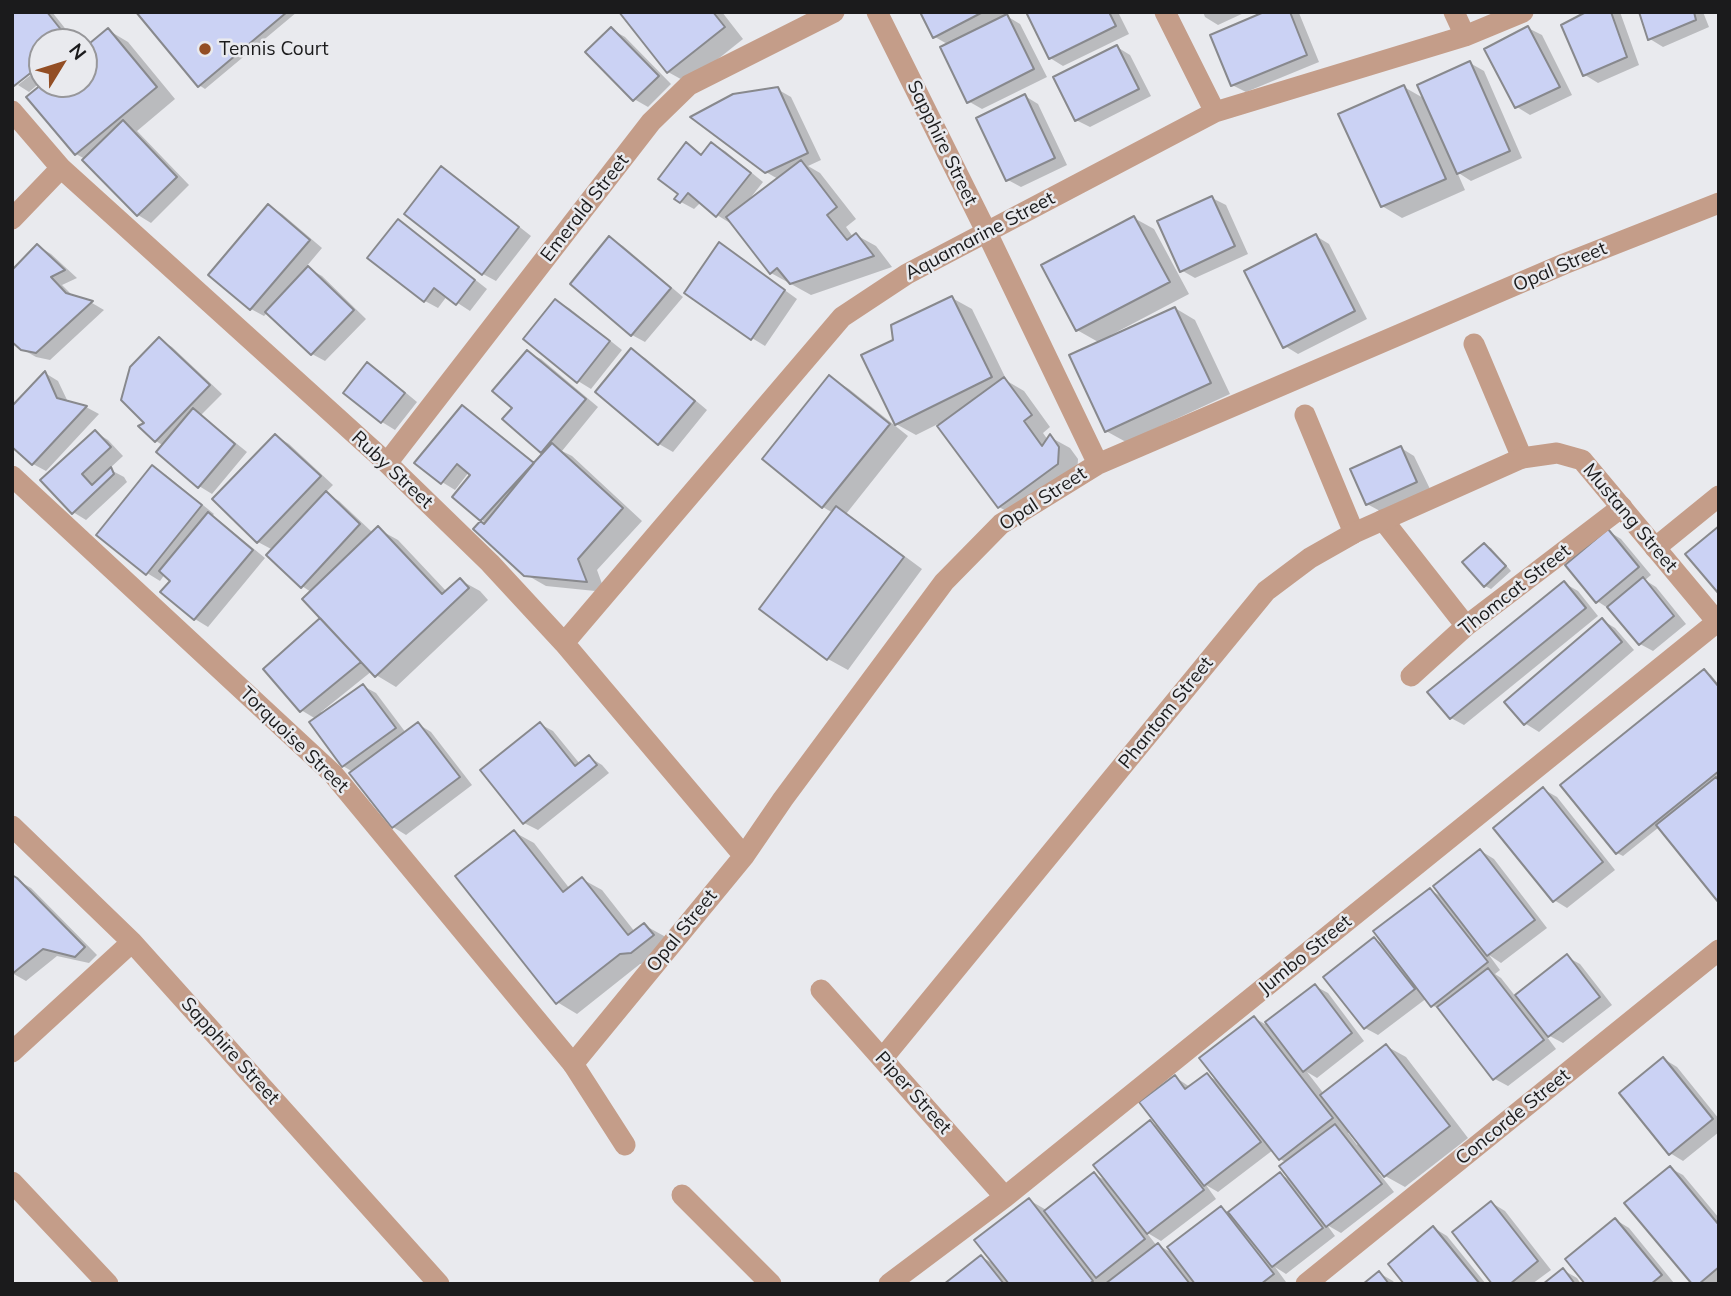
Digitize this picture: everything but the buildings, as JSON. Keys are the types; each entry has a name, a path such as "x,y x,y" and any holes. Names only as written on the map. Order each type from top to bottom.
{"street":[{"name":"Emerald Street","path":"387,463 652,122 689,85 834,12"},
{"name":"Sapphire Street","path":"877,12 1098,464"},
{"path":"1165,12 1215,112"},
{"path":"1454,12 1465,36"},
{"name":"Aquamarine Street","path":"564,643 842,317 907,274 1215,112 1465,36 1523,12"},
{"name":"Ruby Street","path":"12,111 61,168 387,463 490,563 564,643 744,856"},
{"path":"12,219 61,168"},
{"name":"Opal Street","path":"573,1064 744,856 783,799 944,582 1001,524 1098,464 1564,264 1719,203"},
{"path":"1474,344 1522,458"},
{"path":"1304,415 1354,533"},
{"name":"Mustang Street","path":"1522,458 1557,453 1582,460 1718,623"},
{"name":"Phantom Street","path":"883,1059 1266,591 1310,558 1354,533 1522,458"},
{"name":"Torquoise Street","path":"12,476 333,774 573,1064 625,1145"},
{"path":"1655,548 1719,495"},
{"name":"Thomcat Street","path":"1411,676 1466,626 1622,507"},
{"path":"1383,520 1466,626"},
{"name":"Jumbo Street","path":"889,1284 1005,1197 1718,623"},
{"name":"Sapphire Street","path":"12,826 132,942 439,1284"},
{"path":"12,1052 132,942"},
{"name":"Concorde Street","path":"1306,1284 1719,950"},
{"name":"Piper Street","path":"821,989 1005,1197"},
{"path":"12,1182 108,1284"},
{"path":"682,1195 771,1284"}],"place":[{"name":"Tennis Court","path":"205,49"}]}
